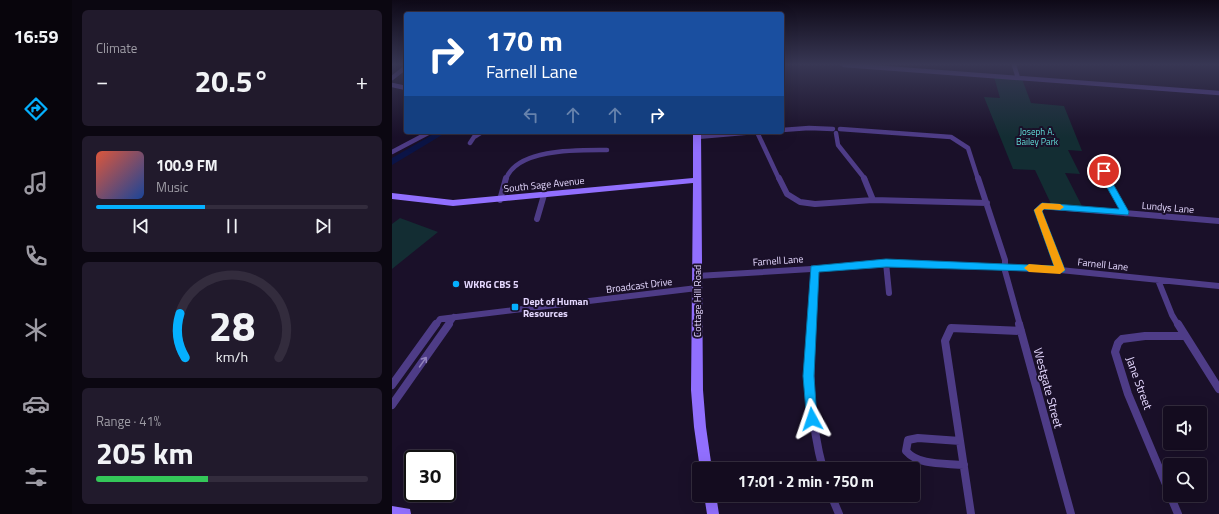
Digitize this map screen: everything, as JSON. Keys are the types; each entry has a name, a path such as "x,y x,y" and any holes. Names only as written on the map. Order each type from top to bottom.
{"street":[{"path":"1165,89 1219,93"},
{"name":"Westgate Street","path":"784,130 809,128 951,137 968,148 1005,260 1005,267 1021,331 1071,514"},
{"path":"836,130 838,145 867,181 873,200"},
{"path":"392,152 426,134"},
{"path":"470,143 474,137 479,134"},
{"name":"Cottage Hill Road","path":"697,134 697,390 705,462"},
{"path":"757,134 787,194 792,199 805,204 873,200 987,203"},
{"path":"500,200 511,168 522,160 535,156 606,150"},
{"path":"1104,171 1108,182 1125,212"},
{"name":"South Sage Avenue","path":"392,196 454,203 500,200 697,180"},
{"path":"537,219 544,195"},
{"name":"Lundys Lane","path":"1060,270 1038,210 1042,206 1219,221"},
{"path":"886,263 889,293"},
{"name":"Farnell Lane","path":"697,276 886,263 1060,270 1219,286"},
{"path":"815,268 809,376 812,431 821,462"},
{"path":"1158,280 1172,315 1219,389"},
{"name":"Broadcast Drive","path":"398,378 440,319 697,288"},
{"path":"392,405 454,317"},
{"path":"971,514 944,341 951,328 1021,331"},
{"name":"Jane Street","path":"1163,478 1128,394 1115,352 1118,343 1122,339 1145,336 1184,336"},
{"path":"392,385 398,378 410,379"},
{"path":"960,441 918,438 908,440 906,451 912,458 919,461 964,464"},
{"path":"711,502 713,514"},
{"path":"834,502 839,514"},
{"name":"Jane Street","path":"1173,502 1178,514"},
{"path":"392,512 404,514"}],"green space":[{"name":"Joseph A. Bailey Park","path":"997,89 1026,89 1031,103 1064,106 1082,151 1068,150 1080,174 1065,173 1083,208 1052,206 1035,170 1013,169 984,97 1000,98"},
{"path":"400,218 438,232 392,269 392,224"}],"waterway":[{"path":"392,162 440,134"}],"slow traffic":[{"path":"1029,268 1060,270 1038,210 1042,206 1060,207"}],"place":[{"name":"WKRG CBS 5","path":"456,284"},
{"name":"Dept of Human Resources","path":"515,307"}],"route":[{"path":"812,419 809,395 809,376 815,268 886,263 910,263 1060,270 1038,210 1042,206 1125,212 1108,182 1104,171"}]}
